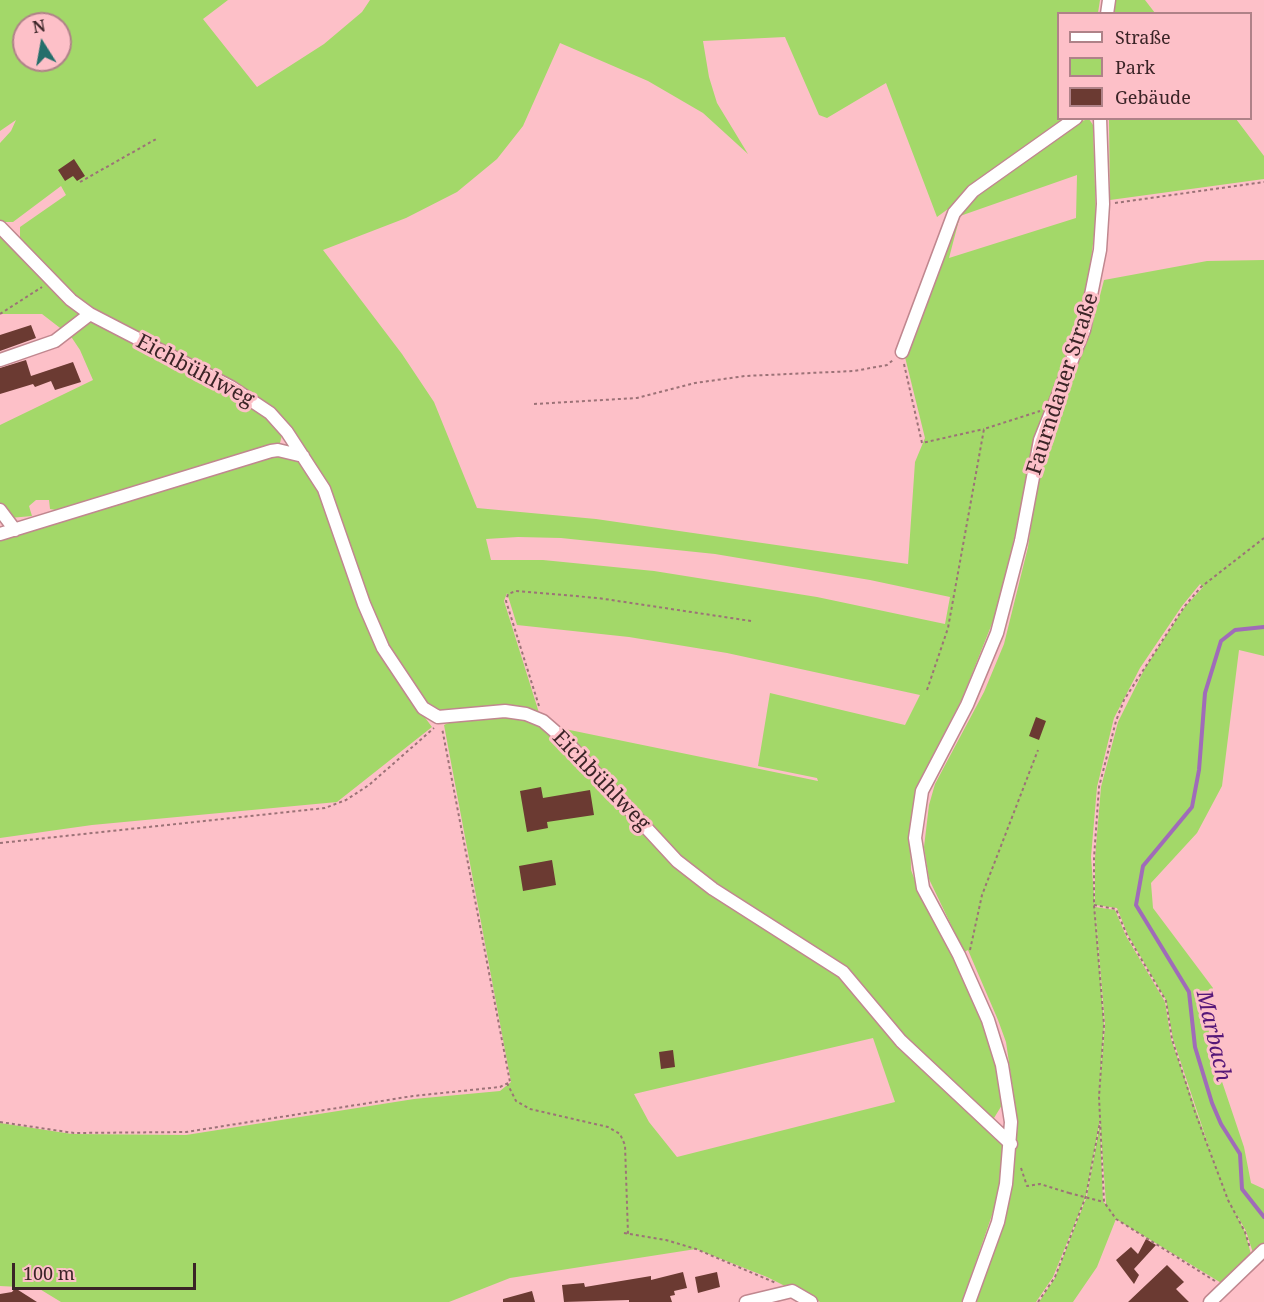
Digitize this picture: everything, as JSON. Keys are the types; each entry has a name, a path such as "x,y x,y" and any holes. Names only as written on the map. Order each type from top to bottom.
{"street":[{"path":"902,352 954,213 973,191 1073,120"},
{"name":"Faurndauer Straße","path":"969,1302 998,1222 1006,1184 1011,1122 1002,1065 979,997 923,888 915,853 918,812 929,773 984,670 1004,611 1021,541 1040,440 1084,330 1095,288 1100,250 1103,204 1100,120"},
{"name":"Eichbühlweg","path":"0,227 52,281 90,314 251,398 270,412 324,489 364,604 383,648 423,708 438,717 505,711 526,714 543,721 566,741 677,861 713,889 843,972 901,1041 1011,1144"},
{"path":"0,360 54,341 90,314"},
{"path":"0,534 271,451 278,450 303,456"},
{"path":"0,510 15,530"},
{"path":"1210,1302 1264,1250"},
{"path":"746,1302 792,1291 811,1302"}],"path":[{"path":"80,182 158,138"},
{"path":"1103,204 1264,182"},
{"path":"0,314 52,281"},
{"path":"534,404 636,398 695,383 745,375 854,371 887,365 902,352 922,443 984,429 1054,406"},
{"path":"927,690 948,628 984,429"},
{"path":"1225,1288 1116,1219 1104,1202 1100,1118 1104,1024 1094,905 1094,858 1099,787 1116,721 1124,700 1184,607 1202,587 1264,538"},
{"path":"543,721 506,601 508,594 516,591 598,597 752,621"},
{"path":"0,843 325,808 346,800 369,785 434,729 438,717"},
{"path":"0,1122 74,1133 186,1132 413,1096 500,1087 510,1082 438,717"},
{"path":"966,970 981,895 1038,750"},
{"path":"1094,905 1116,909 1127,935 1166,1000 1172,1039 1195,1112 1228,1200 1245,1232 1254,1259"},
{"path":"507,1083 516,1101 530,1109 608,1127 620,1134 625,1146 626,1234 666,1240 696,1249 792,1291"},
{"path":"1038,1302 1055,1277 1086,1196 1100,1118"},
{"path":"1011,1144 1027,1186 1040,1184 1104,1202"}],"green space":[{"path":"0,0 228,0 203,19 257,87 324,44 362,12 370,0 1100,0 1098,12 1057,12 1057,120 1064,120 1063,125 937,217 886,83 827,118 819,115 785,37 703,41 709,77 717,103 748,154 703,113 648,81 560,43 523,126 497,159 457,192 406,218 323,250 402,354 434,402 477,508 596,519 908,564 915,462 925,438 904,353 957,215 975,193 1078,122 1090,120 1093,125 1096,219 1086,301 1035,438 1001,601 962,699 918,784 910,831 911,870 919,891 971,993 997,1069 1002,1105 994,1118 988,1117 897,1028 844,969 680,859 555,727 818,781 817,778 758,766 770,693 905,725 920,695 727,653 629,637 517,625 507,593 504,601 540,716 441,712 425,704 385,646 348,545 278,416 98,313 73,295 20,243 20,227 66,195 61,186 13,222 0,222 0,143 11,131 16,120 0,131","holes":["1077,175 1076,218 949,258 960,216","561,538 715,554 870,580 950,597 945,624 817,597 654,571 543,560 491,560 486,539"]},
{"path":"1115,0 1145,0 1154,12 1113,12"},
{"path":"1109,120 1237,120 1264,156 1264,179 1110,200"},
{"path":"0,233 85,315 64,331 42,314 0,314"},
{"path":"1264,260 1264,656 1239,650 1222,786 1197,833 1151,883 1153,908 1213,988 1208,1040 1244,1147 1251,1183 1264,1189 1264,1246 1254,1256 1246,1231 1235,1212 1245,1232 1252,1258 1223,1284 1116,1219 1097,1267 1073,1302 1039,1302 1055,1278 1087,1196 1100,1123 1103,1202 1106,1204 1100,1119 1086,1196 1053,1277 1036,1302 976,1302 1006,1218 1018,1124 1006,1042 968,950 964,952 929,879 924,847 929,805 935,784 984,692 1004,644 1028,547 1039,470 1051,432 1090,334 1104,280 1207,261","holes":["1200,584 1203,587 1184,608 1145,668 1118,722 1101,787 1095,858 1095,905 1117,908 1128,935 1166,1000 1173,1039 1215,1165 1171,1039 1165,1002 1126,936 1115,910 1095,907 1105,1025 1099,1093 1104,1025 1091,857 1097,787 1114,718 1140,668 1182,606"]},
{"path":"91,321 180,365 263,412 282,435 280,443 62,511 50,509 49,500 36,500 29,506 32,516 10,518 0,505 0,425 93,380 80,350 70,335"},
{"path":"276,455 295,457 317,481 403,688 432,727 337,802 92,825 0,838 0,539"},
{"path":"505,714 540,723 564,744 673,862 839,974 1006,1145 1002,1180 962,1302 820,1302 792,1284 785,1286 696,1249 510,1278 449,1302 61,1302 38,1288 0,1286 0,1123 72,1134 186,1135 414,1099 500,1091 511,1082 444,725 454,720","holes":["873,1038 895,1102 677,1157 649,1122 634,1094"]}],"building":[{"path":"74,159 85,176 77,181 73,176 65,181 58,170"},
{"path":"31,325 36,338 0,351 0,335"},
{"path":"26,360 31,376 73,362 81,382 55,390 51,381 35,387 33,384 0,394 0,368"},
{"path":"1036,717 1046,721 1039,740 1029,736"},
{"path":"541,787 543,798 590,790 594,815 547,822 548,828 527,832 520,791"},
{"path":"552,860 556,885 523,891 519,866"},
{"path":"673,1050 675,1067 661,1069 659,1052"},
{"path":"1146,1239 1156,1245 1134,1269 1139,1275 1134,1284 1116,1260 1131,1247 1138,1254"},
{"path":"1167,1265 1184,1282 1176,1289 1189,1302 1128,1302"},
{"path":"683,1272 687,1288 674,1291 675,1295 670,1296 672,1302 629,1302 629,1300 564,1302 562,1285 584,1283 585,1287 651,1276 651,1280"},
{"path":"717,1272 720,1287 698,1293 695,1277"},
{"path":"15,1288 37,1302 0,1302 0,1294 12,1292"},
{"path":"532,1291 535,1302 503,1302 503,1299"}],"waterway":[{"name":"Marbach","path":"1264,627 1235,630 1221,641 1205,693 1199,770 1192,807 1143,866 1136,905 1189,992 1195,1047 1212,1103 1221,1124 1240,1154 1242,1189 1264,1217"}]}
